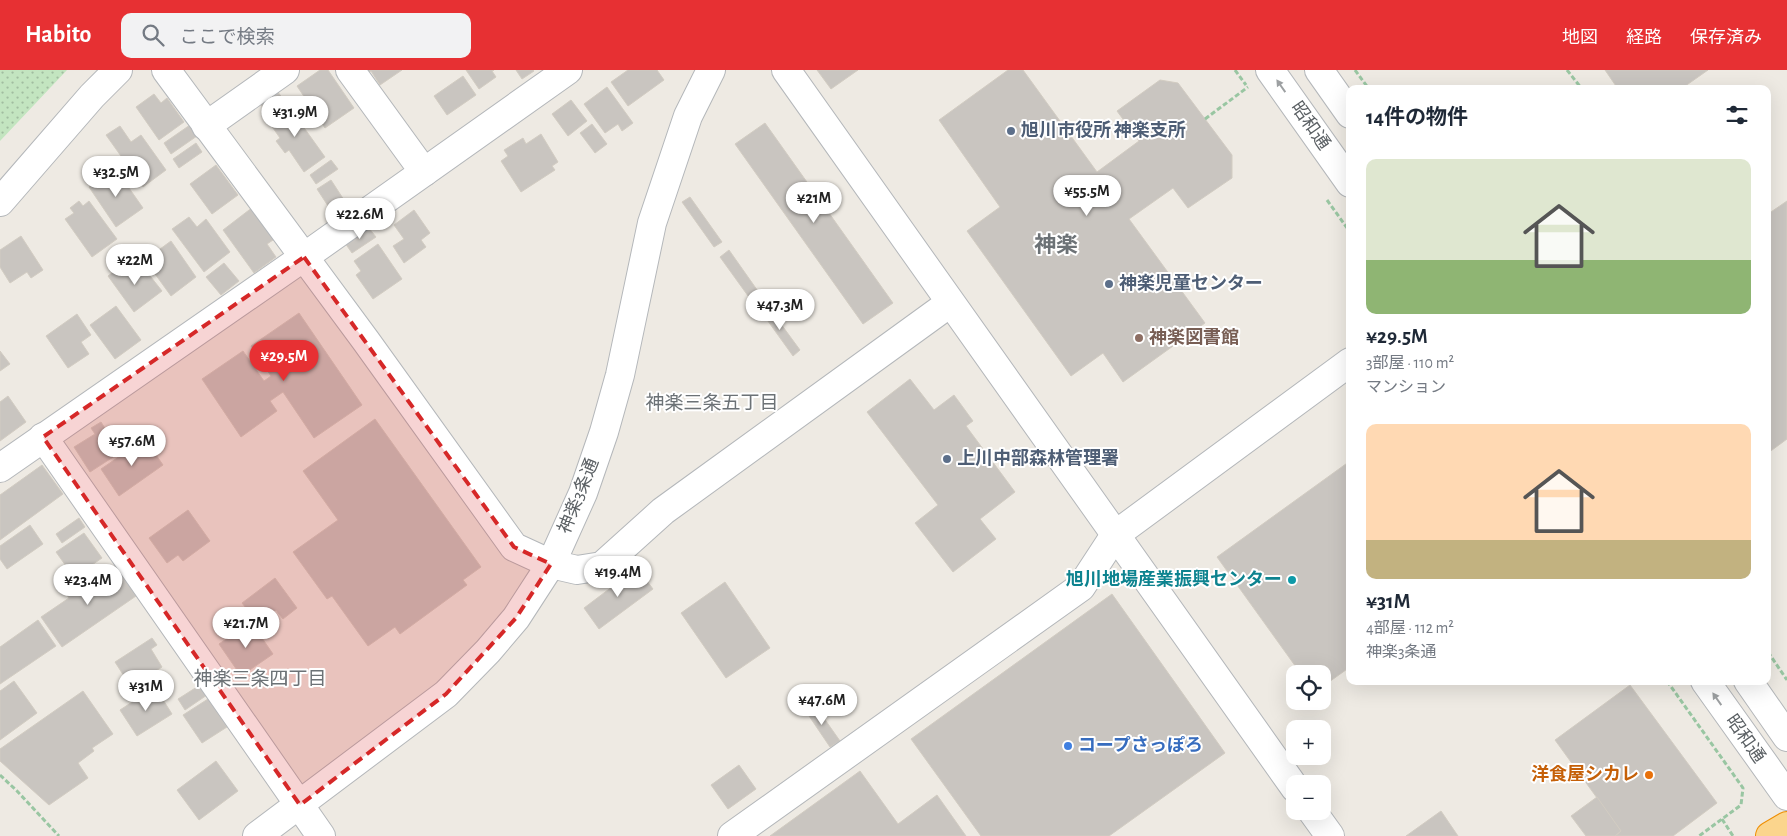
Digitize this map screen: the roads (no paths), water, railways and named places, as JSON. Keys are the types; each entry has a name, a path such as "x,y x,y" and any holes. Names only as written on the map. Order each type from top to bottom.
{"street":[{"path":"0,202 92,96 118,70"},
{"path":"166,70 514,547 550,564 577,570 602,566 663,511 950,303"},
{"path":"206,126 285,70"},
{"path":"350,70 424,172"},
{"path":"0,468 304,257 568,70"},
{"name":"神楽3条通","path":"257,836 446,694 488,651 516,618 550,564 583,493 604,432 620,375 652,222 688,116 711,70"},
{"path":"786,70 1286,775"},
{"name":"昭和通","path":"1270,70 1346,177"},
{"path":"1319,70 1346,108"},
{"path":"732,836 1081,587 1115,535 1346,365"},
{"path":"43,437 321,836"},
{"name":"昭和通","path":"1707,685 1787,796"},
{"name":"昭和通","path":"1751,685 1787,737"},
{"path":"1318,820 1330,836"}],"place":[{"name":"旭川市役所 神楽支所","path":"1011,131"},
{"name":"神楽児童センター","path":"1109,284"},
{"name":"神楽図書館","path":"1139,338"},
{"name":"上川中部森林管理署","path":"947,459"},
{"name":"旭川地場産業振興センター","path":"1292,580"},
{"name":"コープさっぽろ","path":"1068,746"},
{"name":"洋食屋シカレ","path":"1649,775"}],"district":[{"name":"神楽","path":"1056,245"},
{"name":"神楽三条五丁目","path":"712,403"},
{"name":"神楽三条四丁目","path":"260,679"}]}
